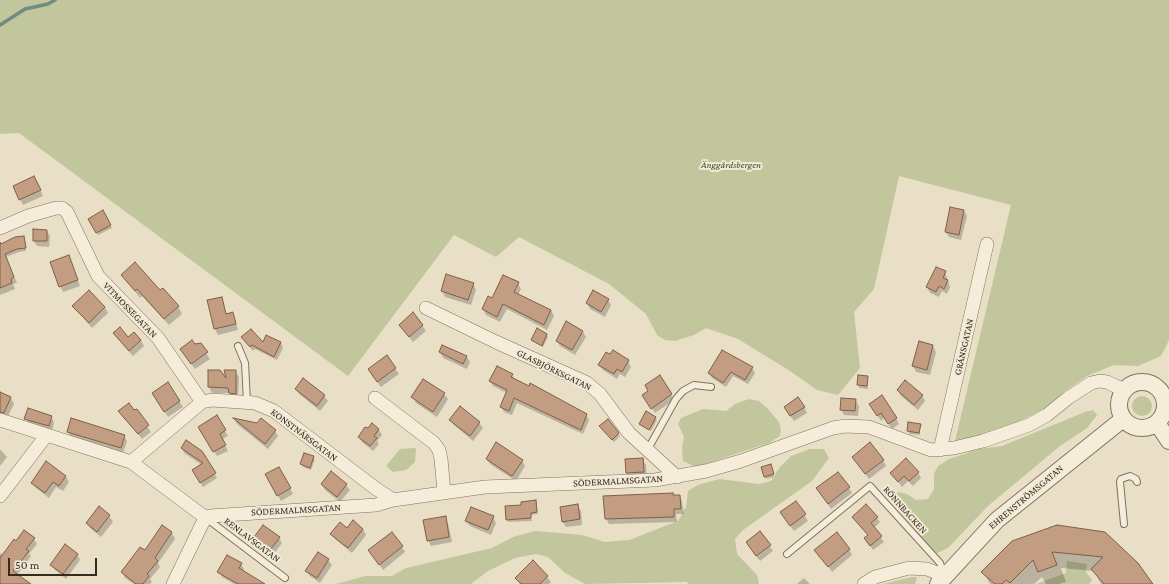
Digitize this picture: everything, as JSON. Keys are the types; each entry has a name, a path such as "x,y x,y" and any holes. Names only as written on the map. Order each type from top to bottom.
{"street":[{"name":"VITMOSSEGATAN","path":"0,228 28,216 56,208 62,208 67,212 98,276 158,338 202,402"},
{"name":"GRÄNSGATAN","path":"940,450 987,244"},
{"name":"GLASBJÖRKSGATAN","path":"426,308 587,384 600,394 629,433 677,477"},
{"name":"SÖDERMALMSGATAN","path":"206,518 221,514 376,505 392,500 444,492 513,486 655,480 677,477 741,461 833,428 845,426 869,428 919,446 940,450 983,442 1029,425 1047,415 1068,398 1092,383 1100,381 1107,382 1124,390"},
{"path":"1141,382 1164,384 1166,406 1162,418 1157,423 1149,428 1139,428 1130,425 1123,418 1120,411 1119,402 1124,390 1129,386 1141,382"},
{"path":"375,398 434,443 439,450 441,459 444,492"},
{"name":"KONSTNÄRSGATAN","path":"202,402 212,400 247,402 262,405 274,411 392,500"},
{"path":"131,462 202,402"},
{"name":"EHRENSTRÖMSGATAN","path":"941,580 997,520 1123,418"},
{"path":"0,420 131,462 206,518 173,584"},
{"path":"1157,423 1169,441"},
{"path":"0,496 46,436"},
{"path":"864,584 875,577 904,569 918,567 941,580"}],"lane":[{"path":"238,346 245,363 247,402"},
{"path":"648,449 676,399 683,391 694,385 711,387"},
{"path":"1124,524 1120,482 1121,479 1130,476 1138,482"},
{"name":"RÖNNBACKEN","path":"788,554 870,486 940,563 941,580"},
{"name":"RENLAVSGATAN","path":"206,518 286,578"}],"green space":[{"name":"Änggårdsbergen","path":"0,0 1169,0 1169,340 1161,356 1138,366 1114,365 1087,376 1065,391 1045,408 1016,423 989,433 955,441 1011,205 899,176 874,289 854,312 860,368 838,395 817,390 790,371 738,339 706,328 694,335 675,341 665,340 657,335 646,314 609,284 519,237 496,257 454,235 348,376 19,133 0,134"},
{"path":"1138,396 1146,396 1152,402 1152,410 1146,416 1138,416 1132,410 1132,402"},
{"path":"749,399 759,401 779,422 781,430 780,436 769,443 696,467 683,461 682,447 684,437 678,424 681,418 703,409 726,411 735,404"},
{"path":"1093,410 1097,415 1087,428 1060,446 988,506 948,548 935,554 891,501 898,492 907,494 916,500 928,499 934,489 934,474 938,466 949,459 979,449 1002,446"},
{"path":"416,448 415,462 406,470 393,472 386,466 400,449"},
{"path":"810,449 824,449 829,458 812,481 743,530 735,539 737,554 757,575 759,584 688,584 687,582 585,584 565,573 548,557 536,554 515,558 488,571 471,584 336,584 365,576 392,576 406,568 492,548 513,537 535,531 582,535 605,542 629,540 678,521 686,507 688,491 698,485 719,479 759,484 771,481 780,467 791,456"},
{"path":"1067,561 1087,564 1086,572 1092,580 1089,584 1036,584 1066,573"},
{"path":"917,577 915,584 883,584"}],"building":[{"path":"34,176 41,190 19,200 13,186"},
{"path":"950,207 964,210 959,235 945,232"},
{"path":"103,210 111,225 96,233 88,219"},
{"path":"33,229 47,230 47,241 33,241"},
{"path":"24,236 26,248 17,249 5,254 14,277 11,279 12,283 0,288 0,242 1,244 15,237"},
{"path":"69,255 78,280 59,287 50,262"},
{"path":"135,262 160,290 163,288 179,306 164,319 137,289 135,291 121,275"},
{"path":"936,267 946,271 943,278 948,280 944,289 939,286 936,292 926,287"},
{"path":"446,274 474,283 468,300 441,291"},
{"path":"503,275 519,282 514,292 551,310 544,325 503,304 497,317 482,309 488,296 492,298"},
{"path":"89,290 105,307 89,323 72,306"},
{"path":"593,290 609,299 601,312 586,303"},
{"path":"222,297 226,314 233,312 236,324 214,329 207,300"},
{"path":"413,312 423,325 409,337 399,325"},
{"path":"566,321 583,331 572,350 556,341"},
{"path":"120,327 128,337 134,332 141,340 129,351 113,333"},
{"path":"537,328 547,334 542,346 531,340"},
{"path":"251,329 263,342 266,335 281,342 274,357 252,345 250,347 241,337"},
{"path":"192,340 195,344 201,343 208,352 191,364 180,349"},
{"path":"919,341 933,345 927,370 912,366"},
{"path":"442,345 467,356 463,364 439,352"},
{"path":"613,350 629,360 622,372 617,369 614,374 598,365 606,352 610,354"},
{"path":"722,350 753,367 745,380 731,372 723,383 708,373"},
{"path":"387,355 396,368 377,382 368,369"},
{"path":"497,366 513,374 511,377 529,386 530,383 587,414 581,430 514,398 509,411 500,407 507,390 489,381"},
{"path":"208,370 220,370 226,378 224,370 236,370 236,394 229,393 228,388 208,387"},
{"path":"660,375 672,394 651,409 642,395 648,391 645,385"},
{"path":"858,375 868,376 867,386 857,385"},
{"path":"303,378 325,395 317,406 295,389"},
{"path":"423,379 445,393 433,412 411,397"},
{"path":"905,380 923,395 914,405 897,390"},
{"path":"168,382 180,401 164,412 152,393"},
{"path":"0,392 11,397 4,413 0,412"},
{"path":"882,395 897,418 888,424 881,413 877,416 869,404"},
{"path":"798,397 805,407 790,416 784,407"},
{"path":"841,398 856,399 855,411 840,410"},
{"path":"129,403 134,410 137,409 149,425 138,434 118,411"},
{"path":"460,406 480,422 470,436 449,420"},
{"path":"28,408 52,416 49,426 24,419"},
{"path":"646,411 656,417 649,430 639,424"},
{"path":"217,415 226,430 220,434 226,445 213,452 198,427"},
{"path":"71,418 125,435 121,448 67,432"},
{"path":"233,418 257,423 261,418 276,430 265,444"},
{"path":"608,419 619,433 612,440 599,426"},
{"path":"908,422 921,424 919,433 907,431"},
{"path":"372,423 379,429 374,436 377,438 370,446 358,437 365,427 368,428"},
{"path":"186,440 202,451 216,473 200,483 192,470 203,463 181,448"},
{"path":"496,442 523,460 512,476 486,459"},
{"path":"870,442 884,460 865,474 852,457"},
{"path":"304,453 314,456 310,468 300,464"},
{"path":"643,458 644,472 626,473 625,459"},
{"path":"906,458 919,472 909,481 904,476 898,482 890,473"},
{"path":"46,461 66,476 59,486 53,482 45,493 31,483"},
{"path":"771,464 774,474 764,477 761,467"},
{"path":"279,467 291,488 277,496 265,474"},
{"path":"331,471 347,484 337,497 321,484"},
{"path":"838,472 850,487 828,504 816,488"},
{"path":"673,493 673,495 680,495 681,509 674,509 674,517 605,519 603,496"},
{"path":"536,500 537,512 531,513 531,518 506,520 505,506 521,505 521,502"},
{"path":"796,501 806,514 790,526 780,512"},
{"path":"578,504 580,519 562,522 560,507"},
{"path":"866,504 878,517 871,523 882,536 870,546 864,538 868,535 852,517"},
{"path":"99,506 110,515 97,532 86,523"},
{"path":"471,507 494,516 488,530 465,521"},
{"path":"446,516 449,537 427,541 423,520"},
{"path":"353,520 363,529 348,548 330,534 340,522 347,528"},
{"path":"162,525 172,532 155,558 158,561 147,574 149,576 143,584 136,584 121,572 140,547 145,550"},
{"path":"263,525 280,537 268,553 251,541"},
{"path":"1057,525 1105,532 1138,563 1153,584 1104,584 1091,569 1103,557 1052,552 1057,565 1038,572 1033,560 1010,583 1006,580 1002,584 995,584 981,572 1012,541"},
{"path":"24,530 35,538 26,549 29,551 13,571 31,584 0,584 0,558 14,539 16,541"},
{"path":"760,531 771,545 756,556 746,542"},
{"path":"392,532 403,546 379,565 368,550"},
{"path":"837,532 850,549 828,567 814,550"},
{"path":"65,544 78,554 63,574 50,565"},
{"path":"318,552 329,559 317,578 305,571"},
{"path":"227,555 242,563 239,568 265,584 238,584 217,572"},
{"path":"533,560 548,576 540,584 521,584 515,578"}],"waterway":[{"path":"0,25 25,9 48,4 55,0"}]}
